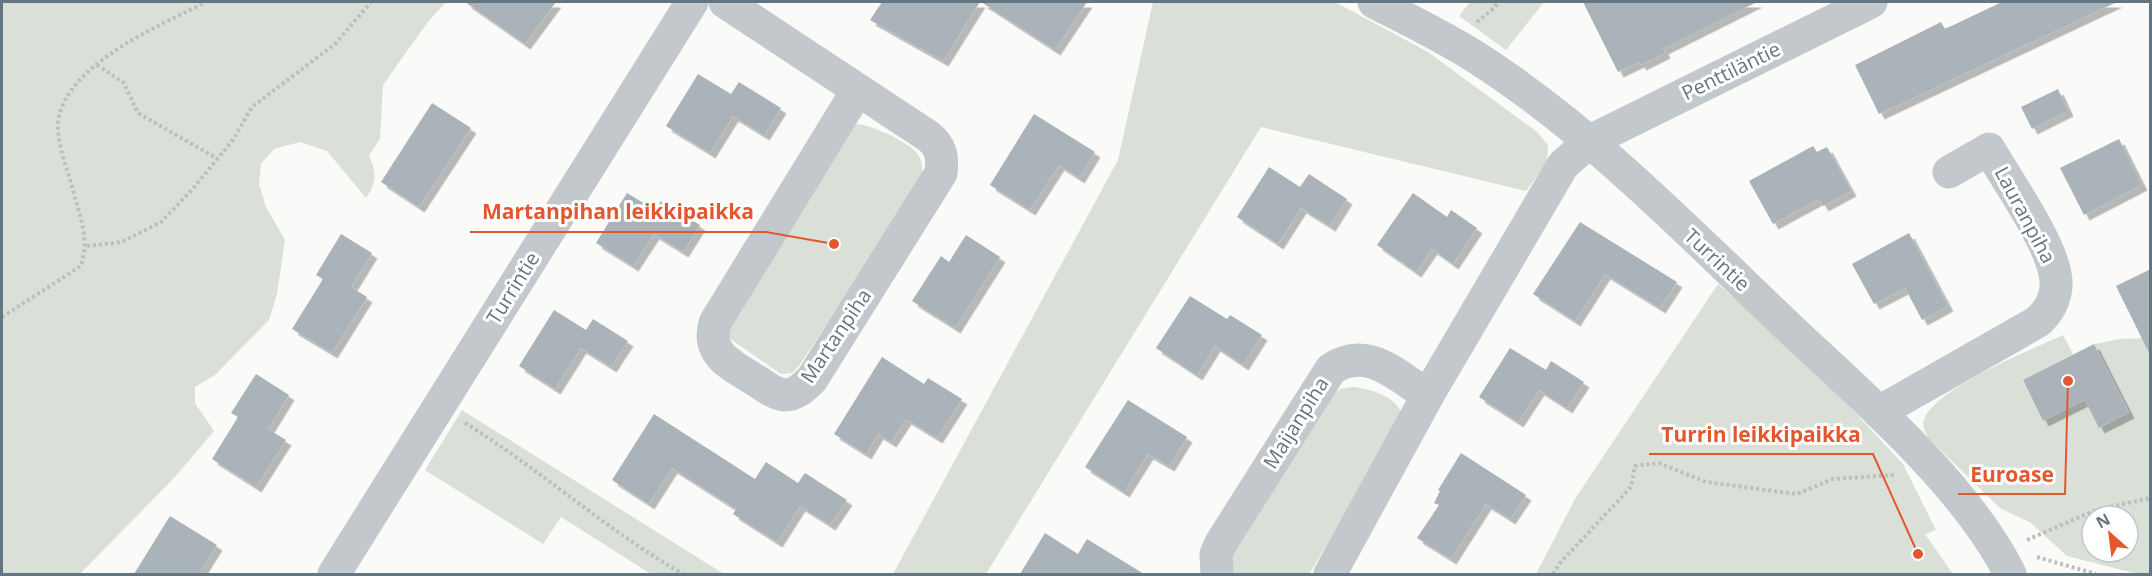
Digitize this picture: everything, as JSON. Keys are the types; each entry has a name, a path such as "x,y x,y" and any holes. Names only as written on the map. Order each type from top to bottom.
{"street":[{"name":"Turrintie","path":"334,574 692,2"},
{"name":"Martanpiha","path":"725,2 857,90 936,143 942,162 941,173 812,379 794,393 777,394 723,360 716,351 711,333 716,321 857,90"},
{"name":"Turrintie","path":"1374,2 1474,56 1590,141 1879,412 1948,486 2003,561"},
{"name":"Penttiläntie","path":"1590,141 1871,2"},
{"path":"1330,574 1428,395 1563,165 1590,141"},
{"name":"Lauranpiha","path":"1879,412 2037,322 2046,315 2055,297 2056,280 2046,248 1989,149 1948,172"},
{"name":"Maijanpiha","path":"1217,574 1215,565 1218,548 1331,369 1352,358 1368,359 1428,395"}],"path":[{"path":"2,317 81,266 87,246 58,131 64,102 85,75 130,40 206,2"},
{"path":"87,246 123,242 161,222 218,159 252,107 335,44 371,2"},
{"path":"97,65 124,83 138,113 218,159"},
{"path":"439,407 509,450 642,551 683,574"},
{"path":"1552,574 1560,562 1631,487 1635,466 1659,463 1706,482 1797,494 1833,478 1903,475"},
{"path":"2003,561 2096,510 2151,498"},
{"path":"2003,561 2037,556 2096,574"}],"shaded area":[{"path":"2,2 446,2 427,23 383,85 380,139 369,155 374,172 374,182 366,198 327,151 300,142 274,149 261,164 259,184 266,207 285,240 277,294 269,320 215,375 195,387 195,403 214,431 174,478 80,574 2,574"},
{"path":"1153,2 1335,2 1428,52 1537,132 1548,145 1547,162 1526,191 1261,127 986,574 893,574 1118,160"},
{"path":"1470,2 1544,2 1506,50 1459,16"},
{"path":"857,124 891,136 915,151 921,162 922,180 799,366 792,373 781,374 729,338 730,326 848,132"},
{"path":"1718,284 1809,363 1903,464 1936,530 1925,534 1953,574 1536,574 1575,499"},
{"path":"2063,335 2073,354 2023,381 2043,421 2085,400 2100,428 2129,412 2094,344 2120,339 2150,338 2150,574 2138,574 2099,564 2140,564 2140,504 2080,504 2080,559 2067,556 2031,523 2000,508 1929,439 1923,423 1934,405 1967,381"},
{"path":"1353,387 1384,395 1396,404 1404,418 1309,574 1229,574 1228,560 1330,395 1340,389"},
{"path":"462,410 724,574 651,574 561,517 543,544 425,470"}],"building":[{"path":"465,2 556,2 525,44"},
{"path":"882,2 980,2 943,61 870,20"},
{"path":"981,2 1087,2 1055,50"},
{"path":"1583,2 1757,2 1663,49 1665,53 1641,65 1639,62 1618,72"},
{"path":"2002,2 2117,2 1879,114 1855,65 1941,22 1945,29"},
{"path":"698,74 731,94 739,82 781,108 764,135 733,116 710,153 666,126"},
{"path":"2058,89 2068,111 2032,129 2021,107"},
{"path":"432,103 471,128 419,207 381,182"},
{"path":"1034,114 1095,152 1079,178 1059,165 1030,210 990,185"},
{"path":"2119,139 2142,185 2084,215 2060,168"},
{"path":"1813,146 1817,152 1827,147 1851,191 1823,206 1819,199 1773,224 1749,181"},
{"path":"1269,167 1300,187 1309,174 1347,199 1330,226 1301,208 1278,244 1237,217"},
{"path":"627,193 655,210 661,201 700,225 683,252 654,234 633,266 596,243"},
{"path":"1413,193 1447,217 1451,210 1477,228 1453,264 1432,249 1416,272 1377,245"},
{"path":"1580,222 1677,282 1660,308 1605,274 1575,321 1533,294"},
{"path":"1909,233 1948,306 1922,320 1905,288 1874,304 1852,264"},
{"path":"341,234 372,253 351,287 367,297 332,353 292,329 323,279 316,275"},
{"path":"966,235 1000,257 955,328 912,301 941,256 949,262"},
{"path":"2151,269 2151,357 2116,286"},
{"path":"1190,296 1227,319 1230,315 1262,335 1243,365 1215,346 1197,375 1156,348"},
{"path":"554,310 586,330 593,319 628,341 611,367 581,348 555,389 519,366"},
{"path":"2094,344 2129,413 2099,428 2085,400 2043,421 2023,380"},
{"path":"1510,348 1546,370 1551,361 1584,382 1567,408 1539,390 1518,422 1479,397"},
{"path":"882,357 924,384 928,378 962,399 937,438 906,419 891,442 878,434 866,454 834,434"},
{"path":"256,374 289,395 268,429 286,440 256,487 212,459 238,417 231,413"},
{"path":"1128,400 1187,437 1169,466 1148,454 1124,492 1085,467"},
{"path":"654,414 755,479 766,462 798,483 805,473 847,500 830,525 800,506 777,542 733,514 736,509 672,468 649,504 612,480"},
{"path":"1461,453 1526,495 1510,519 1486,504 1451,559 1417,538 1439,505 1434,503 1440,491 1438,490"},
{"path":"170,516 217,545 199,574 134,574"},
{"path":"1045,533 1078,554 1087,539 1144,574 1020,574"}],"place":[{"name":"Martanpihan leikkipaikka","path":"834,244"},
{"name":"Euroase","path":"2068,381"},
{"name":"Turrin leikkipaikka","path":"1918,554"}]}
